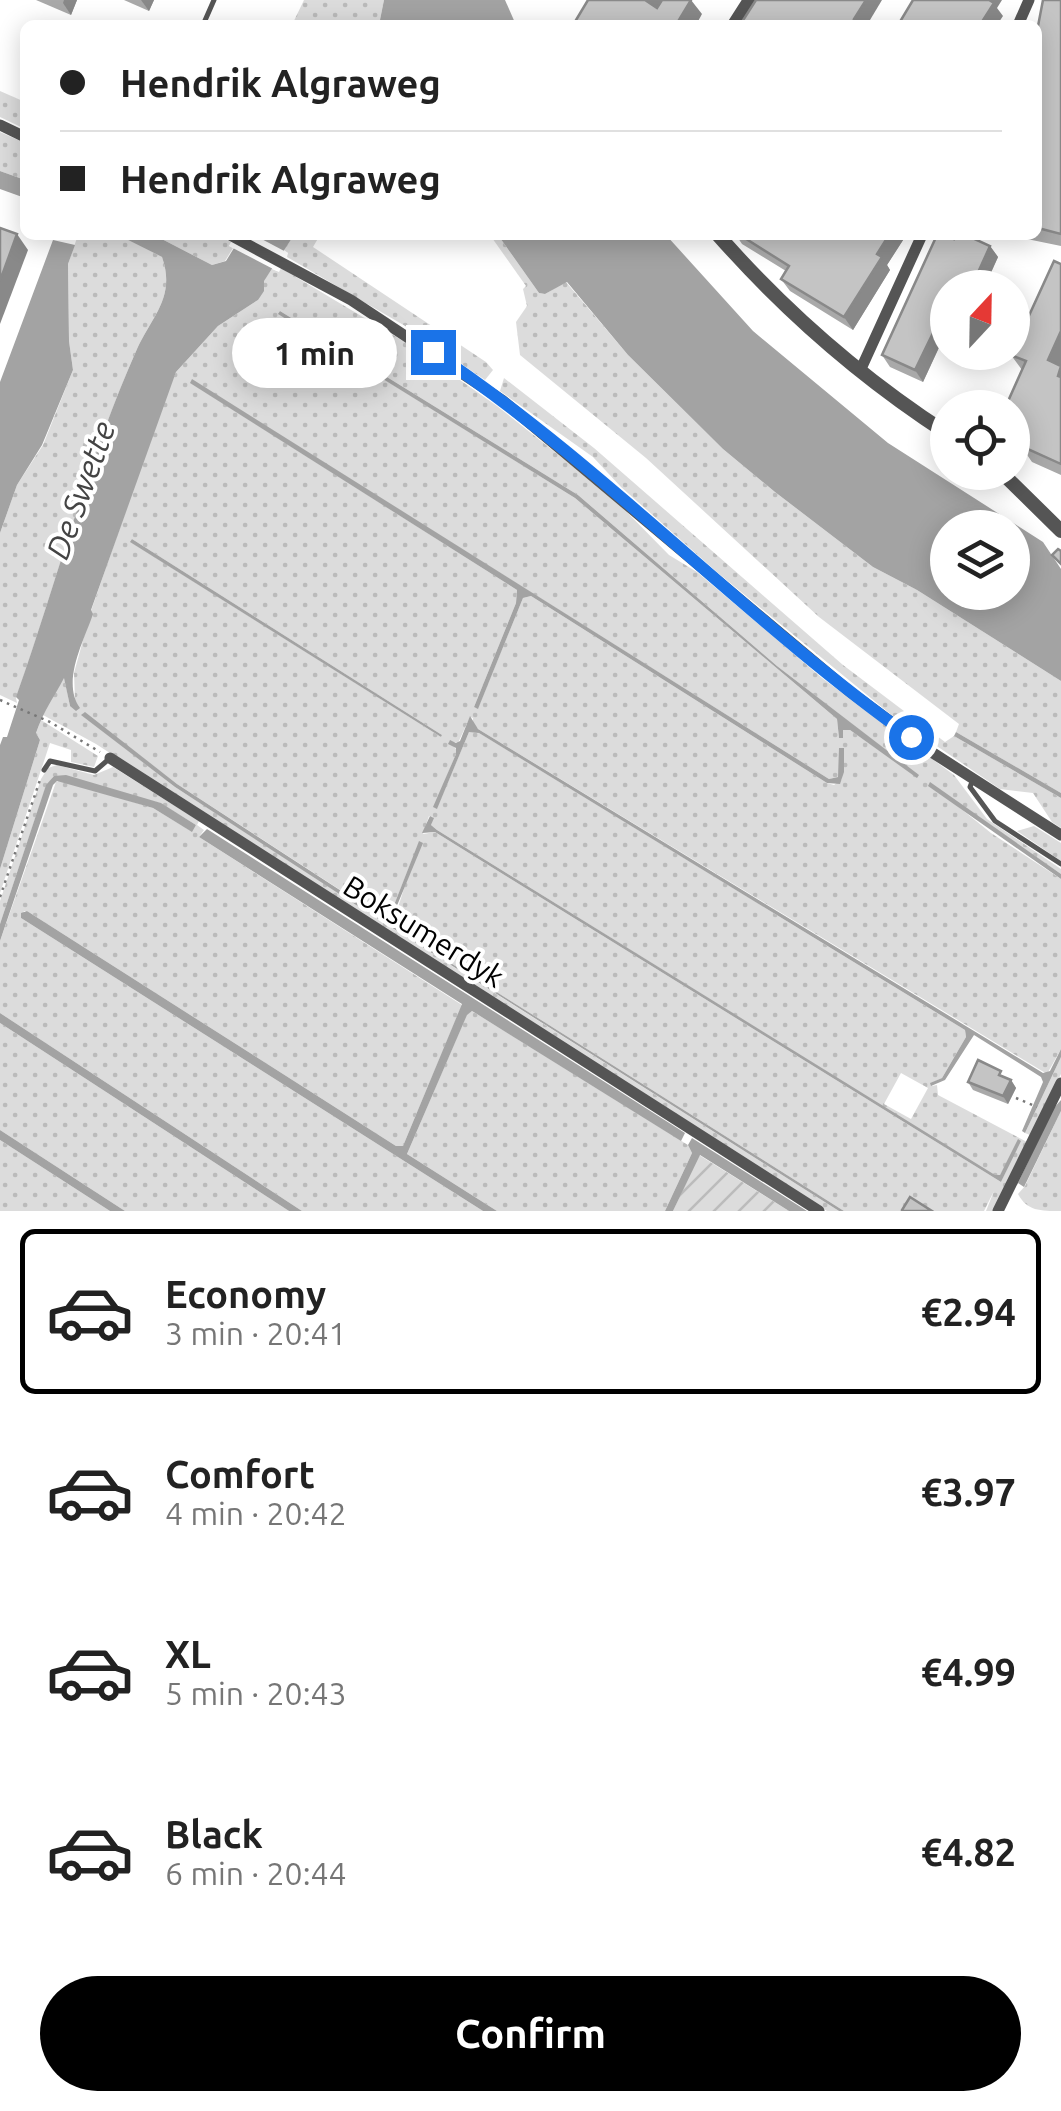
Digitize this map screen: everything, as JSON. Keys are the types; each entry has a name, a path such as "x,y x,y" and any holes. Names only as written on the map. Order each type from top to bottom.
{"street":[{"path":"239,240 407,335 502,400 849,691 973,780 1061,835"},
{"path":"723,240 783,303 860,370 930,421"},
{"path":"860,370 920,240"},
{"path":"1019,490 1061,532"},
{"name":"Boksumerdyk","path":"110,758 819,1211"},
{"path":"998,1211 1061,1083"}],"lane":[{"path":"44,770 50,761 57,760 95,772 110,758"},
{"path":"973,780 970,787 995,821 1061,864"}],"path":[{"path":"0,700 42,718 110,758"},
{"path":"0,897 44,770"},
{"path":"1016,1098 1031,1104"}],"shaded area":[{"path":"304,0 384,0 380,20 294,20"},
{"path":"384,0 505,0 514,20 380,20"},
{"path":"0,91 20,100 20,127 0,117"},
{"path":"0,132 20,141 20,178 0,171"},
{"path":"0,171 20,178 20,196 0,189"},
{"path":"53,240 75,245 68,264 73,370 42,445 17,485 0,533 0,382"},
{"path":"76,240 128,240 162,257 166,284 103,435 17,703 0,695 0,533 17,485 43,445 73,370 68,264"},
{"path":"128,240 164,240 212,265 226,261 239,240 291,240 264,281 264,291 258,300 218,326 176,372 76,661 73,686 80,708 76,711 70,706 64,678 36,733 40,740 0,869 0,745 3,737 7,737 19,700 16,697 103,434 137,349 164,295 166,271 162,257"},
{"path":"164,240 231,242 229,246 233,248 225,261 212,265"},
{"path":"291,240 317,240 313,247 493,370 485,380 412,330 287,257 284,250"},
{"path":"494,240 502,240 539,293 545,294 566,282 628,355 723,449 775,492 873,567 930,598 930,610 949,610 1061,681 1061,793 956,732 959,724 819,617 646,458 520,355 516,322 527,306 523,289 526,286"},
{"path":"502,240 671,240 753,331 888,443 930,470 930,490 962,490 993,510 930,510 930,598 873,567 723,449 628,355 567,282 545,294 539,293"},
{"path":"281,268 413,347 497,406 614,499 669,555 697,572 822,678 954,775 987,819 1061,869 1061,874 929,783 991,833 1061,879 1061,1049 1047,1074 478,729 473,718 470,717 458,743 449,741 456,754 434,807 437,808 469,732 476,731 965,1030 966,1037 942,1078 932,1086 937,1085 938,1095 1027,1142 994,1211 986,1211 994,1191 984,1211 844,1211 392,926 419,842 389,918 376,918 839,1211 827,1211 96,744 43,715 47,700 64,677 70,706 75,701 74,673 91,611 176,372 218,326 258,300 263,281 272,269 279,272","holes":["280,311 578,495 777,666 917,777 850,730 843,730 839,738 837,719 575,498 279,314","192,380 829,779 838,777 843,748 842,779 834,785 827,783 531,596 523,598 478,708 474,707 516,603 517,590 191,383","132,539 442,735 131,542","82,715 177,784 368,908 367,911 175,787","429,816 437,830 995,1176 1000,1175 1020,1140 1001,1182 435,832 423,834","901,1073 928,1088 911,1119 884,1104"]},
{"path":"280,311 578,495 777,666 919,775 917,778 850,730 843,730 843,738 839,738 837,719 575,498 278,314"},
{"path":"504,378 594,448 843,665 945,742 954,736 1061,798 1061,828 1052,822 1033,793 1000,789 894,717 718,573 593,457 500,391"},
{"path":"192,379 829,779 838,777 839,748 844,748 840,784 827,783 531,596 523,598 478,709 474,707 516,603 517,590 190,383"},
{"path":"1030,534 1043,542 1061,569 1061,681 949,610 1030,610"},
{"path":"132,539 442,735 441,737 130,542"},
{"path":"85,712 177,784 369,909 367,912 175,787 81,715"},
{"path":"470,716 478,729 1043,1073 1050,1071 1061,1049 1061,1057 1025,1133 1022,1131 1043,1082 1041,1077 974,1035 945,1080 931,1086 930,1083 942,1078 966,1037 965,1030 479,733 469,732 437,809 433,807 456,754 456,748 448,744 450,740 460,741"},
{"path":"41,720 98,756 94,767 71,762 71,750 50,743 0,893 0,869 40,740 36,733"},
{"path":"956,732 1061,793 1061,798 954,736"},
{"path":"57,765 94,775 113,767 199,821 197,825 204,830 199,837 462,1005 403,1146 396,1146 27,911 21,918 483,1211 302,1211 0,1013 0,941 56,782 61,780 153,808 191,831 196,825 160,803 54,776 46,786 0,924 0,901 41,779 48,768"},
{"path":"66,775 161,803 196,825 192,832 153,808 57,781 0,941 0,924 46,785 54,776"},
{"path":"930,782 1061,874 1061,879 928,786"},
{"path":"430,816 434,818 431,825 437,830 995,1175 1000,1175 1018,1139 1021,1141 1001,1182 435,832 422,833"},
{"path":"1034,826 1061,843 1061,861 1017,831"},
{"path":"207,829 685,1133 681,1141 472,1011 407,1154 497,1211 483,1211 21,918 21,913 27,911 396,1146 403,1146 462,1004 199,837"},
{"path":"419,841 423,843 391,920 392,926 844,1211 375,917 389,918"},
{"path":"472,1011 688,1145 692,1153 665,1211 497,1211 407,1154 467,1014"},
{"path":"0,1013 302,1211 289,1211 0,1023"},
{"path":"0,1023 289,1211 125,1211 0,1130"},
{"path":"1061,1057 1061,1074 1030,1135 1025,1133"},
{"path":"1061,1100 1061,1111 1024,1187 1018,1183"},
{"path":"1061,1111 1061,1211 1035,1209 1018,1194"},
{"path":"0,1130 125,1211 110,1211 0,1140"},
{"path":"692,1138 807,1211 789,1211 700,1155 673,1211 665,1211 692,1153 688,1145"},
{"path":"0,1140 110,1211 0,1211"},
{"path":"699,1155 789,1211 673,1211"}],"pier":[{"path":"233,240 263,240 288,253 277,271 229,246"}],"building":[{"path":"588,0 645,0 657,8 662,0 691,0 679,20 576,20"},
{"path":"756,0 866,0 856,20 743,20"},
{"path":"913,0 994,3 983,20 901,20"},
{"path":"1043,0 1061,0 1061,234 1042,229 1039,20"},
{"path":"0,228 17,234 0,281"},
{"path":"748,240 886,240 877,254 882,257 844,317 781,279 789,266"},
{"path":"935,240 977,240 990,246 979,270 930,270 930,339 915,370 882,355"},
{"path":"1054,261 1061,264 1061,331 1048,360 1061,366 1061,464 1030,450 1030,390 1013,390 1022,370 1030,370 1030,313"},
{"path":"1058,549 1061,551 1061,564 1052,555"},
{"path":"978,1060 1011,1080 1003,1096 968,1082"},
{"path":"910,1197 932,1211 903,1211"}],"route":[{"path":"433,352 562,448 760,618 911,737"}],"water label":[{"name":"De Swette","path":"80,490"}]}
